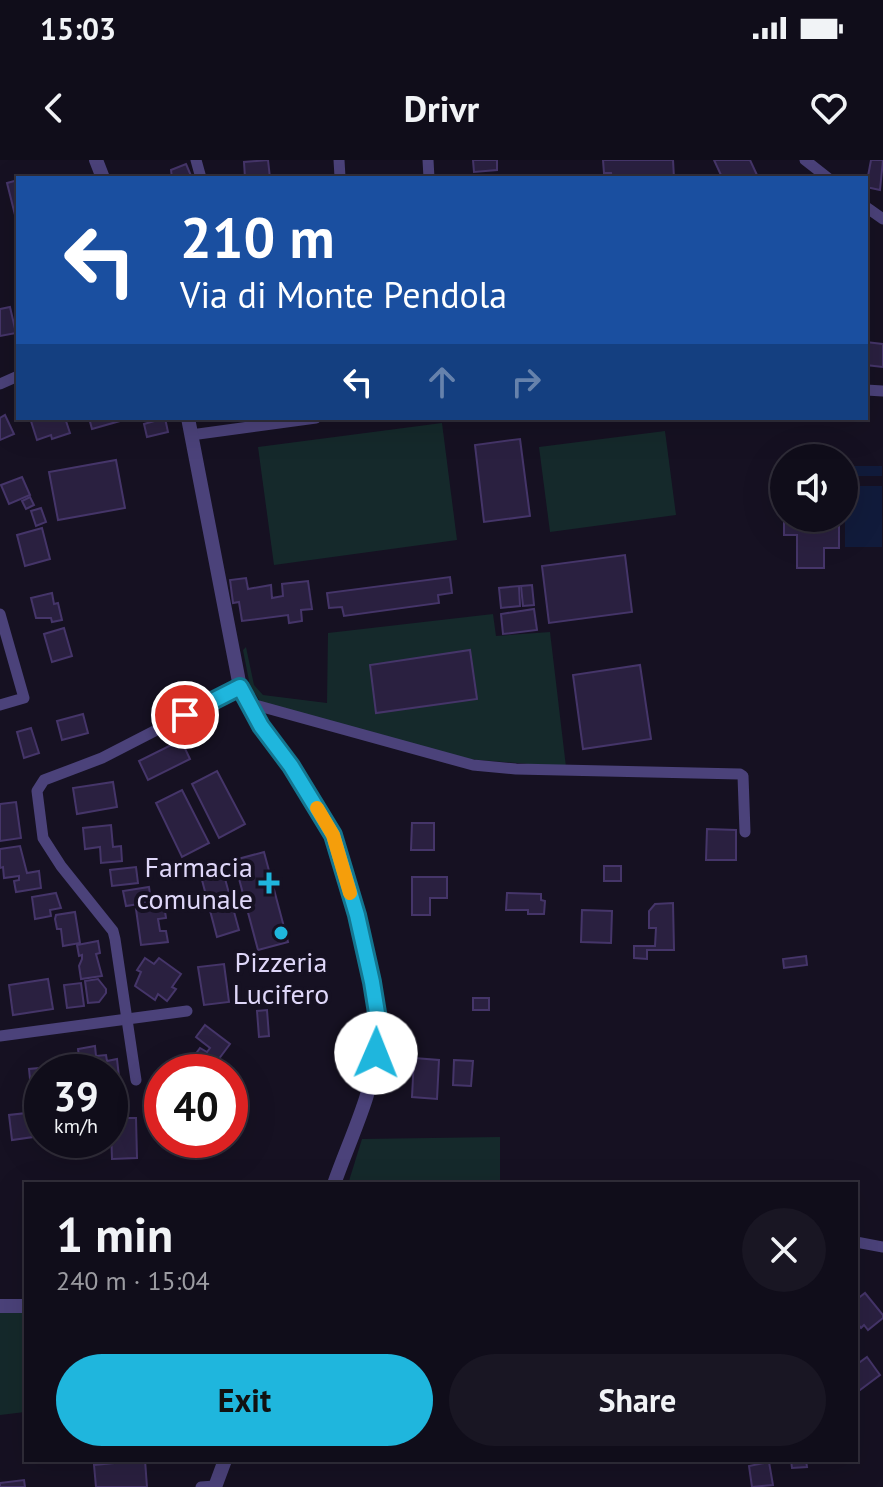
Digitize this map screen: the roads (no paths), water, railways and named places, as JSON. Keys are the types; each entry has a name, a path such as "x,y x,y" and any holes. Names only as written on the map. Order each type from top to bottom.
{"street":[{"path":"805,160 825,176"},
{"path":"188,420 240,687 261,726 291,766 333,835 357,915 372,982 378,1019 376,1053 367,1090 335,1182"},
{"path":"191,435 301,420"},
{"path":"0,614 24,698 0,705"},
{"path":"136,1080 113,931 61,866 43,838 37,791 44,780 102,758 240,687"},
{"path":"248,703 473,765 516,769 740,774 743,776 745,832"},
{"path":"0,1036 187,1011"},
{"path":"858,1242 883,1247"},
{"path":"0,1306 24,1306"},
{"path":"211,1487 224,1462"}],"water":[{"path":"858,466 882,466 882,476 858,476"},
{"path":"858,486 882,486 882,547 845,547 845,532 858,532"}],"place":[{"name":"Farmacia comunale","path":"269,883"},
{"name":"Pizzeria Lucifero","path":"281,933"}]}
